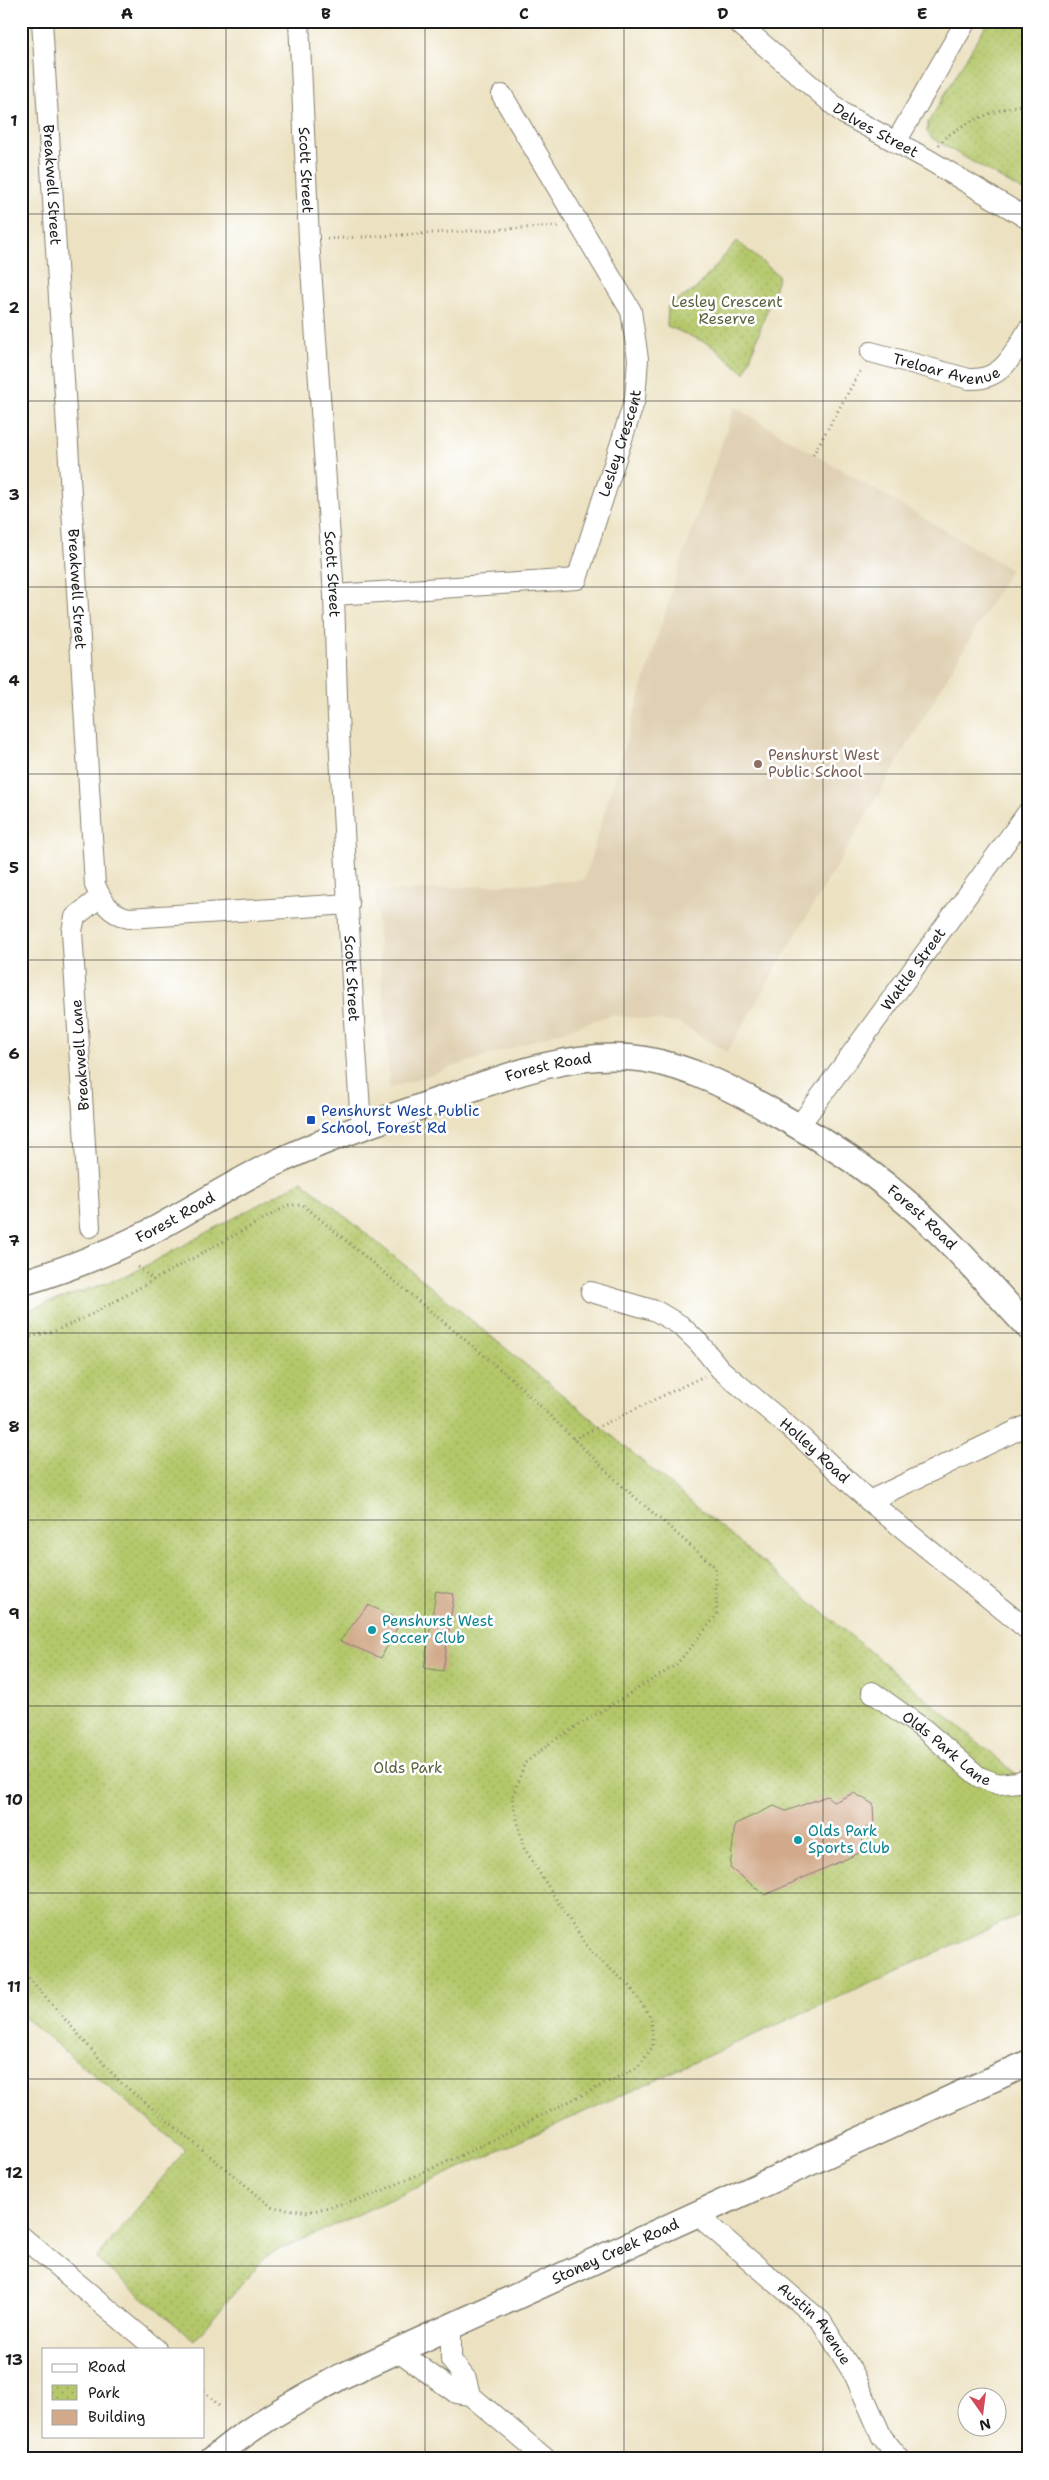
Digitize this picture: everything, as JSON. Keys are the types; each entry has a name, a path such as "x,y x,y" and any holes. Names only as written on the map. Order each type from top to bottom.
{"main road":[{"name":"Forest Road","path":"21,1282 92,1257 144,1234 305,1148 364,1126 535,1070 571,1061 604,1058 641,1059 692,1071 734,1089 799,1126 874,1176 900,1196 940,1235 1028,1327"},
{"name":"Stoney Creek Road","path":"213,2459 247,2432 340,2376 1028,2063"}],"street":[{"name":"Breakwell Street","path":"42,21 94,877 100,897"},
{"name":"Scott Street","path":"299,21 309,240 334,594 337,697 355,1038 360,1110 364,1126"},
{"name":"Delves Street","path":"736,21 829,102 861,124 929,160 1028,219"},
{"path":"896,142 966,21"},
{"name":"Lesley Crescent","path":"334,594 577,579 635,399 638,359 631,311 502,95"},
{"name":"Treloar Avenue","path":"871,352 969,379 983,379 992,376 1009,362 1028,330"},
{"name":"Wattle Street","path":"799,1126 1028,812"},
{"path":"100,897 119,916 143,918 349,904"},
{"name":"Breakwell Lane","path":"90,1227 72,931 74,917 100,897"},
{"name":"Holley Road","path":"591,1292 656,1311 672,1320 699,1343 720,1369 803,1440 870,1501 1028,1630"},
{"path":"870,1501 1028,1425"},
{"name":"Olds Park Lane","path":"872,1692 925,1730 979,1777 998,1784 1018,1782 1028,1778"},
{"name":"Austin Avenue","path":"697,2214 821,2321 855,2376 882,2437 900,2459"},
{"path":"21,2236 155,2348"},
{"path":"451,2325 451,2360 466,2379 470,2396"},
{"path":"397,2350 456,2393 470,2396 546,2459"}],"path":[{"path":"929,160 945,137 992,113 1028,104"},
{"path":"309,240 578,224"},
{"path":"813,455 871,352"},
{"path":"21,1339 55,1332 92,1314 289,1205 302,1205 511,1378 622,1486 715,1566 718,1615 676,1665 556,1739 525,1763 512,1798 524,1848 561,1907 591,1952 629,1985 651,2018 653,2046 638,2067 460,2156 368,2197 309,2212 272,2207 119,2081 21,1969"},
{"path":"138,1267 154,1280"},
{"path":"573,1439 720,1369"},
{"path":"205,2392 220,2407"}],"shaded area":[{"name":"Penshurst West Public School","path":"734,407 1011,569 727,1052 679,1023 611,1015 390,1088 375,892 584,880 675,580"}],"green space":[{"path":"988,21 1016,21 1028,28 1028,194 933,139 927,132 928,123"},
{"name":"Lesley Crescent Reserve","path":"737,241 779,276 745,373 709,344 667,326 668,306 696,289"},
{"name":"Olds Park","path":"302,1181 587,1415 1028,1784 1028,1911 266,2256 194,2340 96,2259 185,2150 21,2015 21,1312 127,1276"}],"building":[{"path":"436,1591 454,1594 443,1671 424,1668"},
{"name":"Penshurst West Soccer Club","path":"368,1605 401,1620 381,1658 340,1641"},
{"name":"Olds Park Sports Club","path":"854,1793 873,1804 874,1826 859,1830 866,1850 765,1895 730,1868 735,1824 774,1806 786,1811 827,1796 834,1802"}],"place":[{"name":"Penshurst West Public School","path":"758,764"},
{"name":"Penshurst West Public School, Forest Rd","path":"311,1120"},
{"name":"Penshurst West Soccer Club","path":"372,1630"},
{"name":"Olds Park Sports Club","path":"798,1840"}]}
